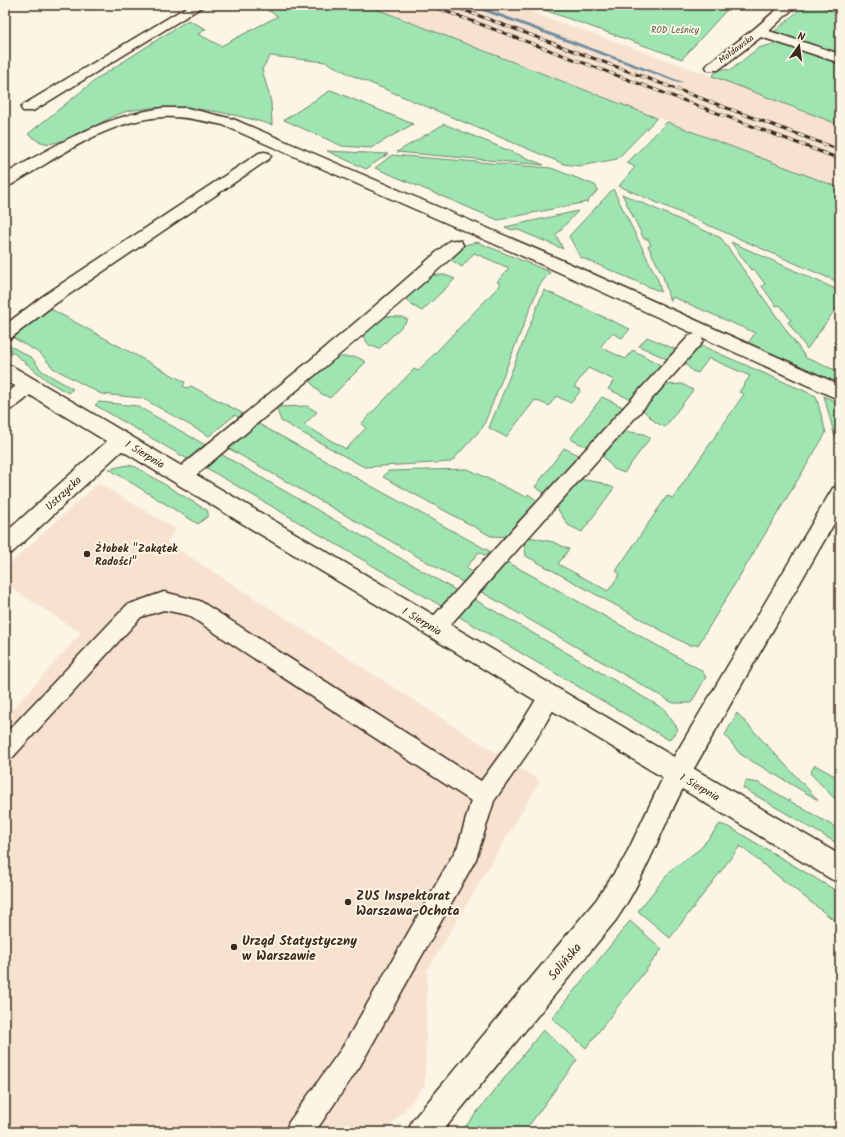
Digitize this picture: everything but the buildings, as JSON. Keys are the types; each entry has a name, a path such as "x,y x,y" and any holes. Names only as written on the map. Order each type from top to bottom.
{"street":[{"name":"Mołdawska","path":"713,67 759,32 790,5"},
{"name":"Mołdawska","path":"759,32 840,58"},
{"path":"5,181 108,124 148,114 186,113 228,122 560,266 840,393"},
{"name":"1 Sierpnia","path":"5,371 840,870"},
{"name":"Ustrzycka","path":"5,546 121,440"},
{"name":"Solińska","path":"423,1132 618,894 637,859 678,773 840,494"}],"lane":[{"path":"28,108 199,5"},
{"path":"5,334 49,300 264,156"},
{"path":"182,476 346,338 399,296 455,244"},
{"path":"435,628 695,340"},
{"path":"5,405 29,385"},
{"path":"5,750 134,611 164,601 194,607 484,796"},
{"path":"299,1132 351,1057 468,851 484,796 519,747 550,697"}],"shaded area":[{"path":"366,5 511,5 732,83 840,125 840,188"},
{"path":"98,483 176,529 167,542 540,781 427,971 425,1085 386,1132 5,1132 5,718 81,633 5,584 5,568"}],"green space":[{"path":"273,5 366,5 657,118 617,159 580,166 564,164 351,75 326,62 270,56 262,69 271,102 272,125 219,112 201,109 165,107 146,108 119,114 60,142 41,142 28,134 98,78 188,20 206,29 198,34 221,46 278,16 267,10"},
{"name":"ROD Leśnicy","path":"530,5 731,5 682,59"},
{"path":"805,5 814,5 840,13 840,54 773,33"},
{"path":"778,43 840,63 840,125 712,76 719,69 731,70 758,48"},
{"path":"331,90 413,124 371,148 342,146 284,120"},
{"path":"667,122 840,188 840,283 619,186 635,167 627,163"},
{"path":"444,124 544,165 397,152"},
{"path":"327,151 388,154 366,169"},
{"path":"392,155 551,168 595,185 598,190 587,202 498,220 375,168"},
{"path":"613,189 658,280 661,292 580,257 569,236"},
{"path":"622,194 721,238 806,358 840,372 840,381 832,380 748,343 755,333 673,297 670,302 663,276 648,246 651,245 648,239 644,239"},
{"path":"578,211 556,235 563,249 516,229 512,230 505,227"},
{"path":"477,242 550,272 539,286 483,427 451,462 364,467 281,421 276,407 307,406 317,412 304,425 346,449 366,428 361,424 414,369 418,371 501,284 497,282 509,268 474,253 462,267 448,258 460,246"},
{"path":"731,242 840,291 840,303 807,349 788,322 791,320 780,305 776,306 762,286 765,284 754,269 751,270"},
{"path":"429,275 445,275 455,279 422,311 413,306 404,296"},
{"path":"544,290 630,329 622,338 612,333 600,347 626,359 633,350 664,367 634,401 608,389 614,380 588,368 574,387 581,390 571,403 556,396 549,406 535,400 506,437 489,428"},
{"path":"49,308 185,382 183,386 187,388 191,386 242,413 244,417 240,419 235,415 209,436 142,398 101,394 53,368 41,354 12,337"},
{"path":"379,316 402,317 408,320 379,349 369,345 361,333"},
{"path":"647,337 677,350 669,360 639,346"},
{"path":"5,343 32,358 42,371 73,389 68,393 49,382 5,346"},
{"path":"702,346 816,396 826,433 698,645 688,645 526,556 524,543 529,537 553,542 569,549 558,564 608,591 620,574 616,571 667,496 673,498 744,394 739,392 750,376 709,358 698,373 692,371 684,362 695,347"},
{"path":"331,357 357,357 366,362 330,398 320,393 307,378"},
{"path":"682,384 693,390 665,427 655,422 642,409 664,385"},
{"path":"824,396 840,404 840,440 835,437"},
{"path":"602,397 625,408 589,448 570,439"},
{"path":"99,402 137,406 207,446 189,460 95,405"},
{"path":"257,423 491,552 488,557 479,552 466,568 473,572 464,583 226,447"},
{"path":"623,431 644,434 650,438 624,473 614,469 602,455"},
{"path":"564,448 581,456 546,494 535,487"},
{"path":"219,453 457,591 443,607 203,466"},
{"path":"128,465 136,467 208,511 208,516 198,524 109,469"},
{"path":"468,469 526,497 528,494 539,502 508,537 491,536 383,477 388,471"},
{"path":"579,479 602,483 614,488 582,532 568,525 555,505"},
{"path":"504,560 701,670 706,677 691,703 673,703 480,591"},
{"path":"472,598 664,709 678,729 669,740 458,616"},
{"path":"737,713 818,800 740,754 725,735"},
{"path":"815,765 840,779 840,804 810,773"},
{"path":"746,781 759,783 840,830 840,845 743,788"},
{"path":"720,824 731,828 840,893 840,925 740,846 670,938 638,911 672,869 700,849"},
{"path":"630,921 662,949 586,1048 552,1018"},
{"path":"543,1030 577,1060 524,1132 461,1132"}],"waterway":[{"path":"470,5 680,82"}],"railway":[{"path":"429,5 840,159"},
{"path":"450,5 840,150"}],"place":[{"name":"Żłobek \"Zakątek Radości\"","path":"87,554"},
{"name":"ZUS Inspektorat Warszawa-Ochota","path":"348,902"},
{"name":"Urząd Statystyczny w Warszawie","path":"234,947"}]}
